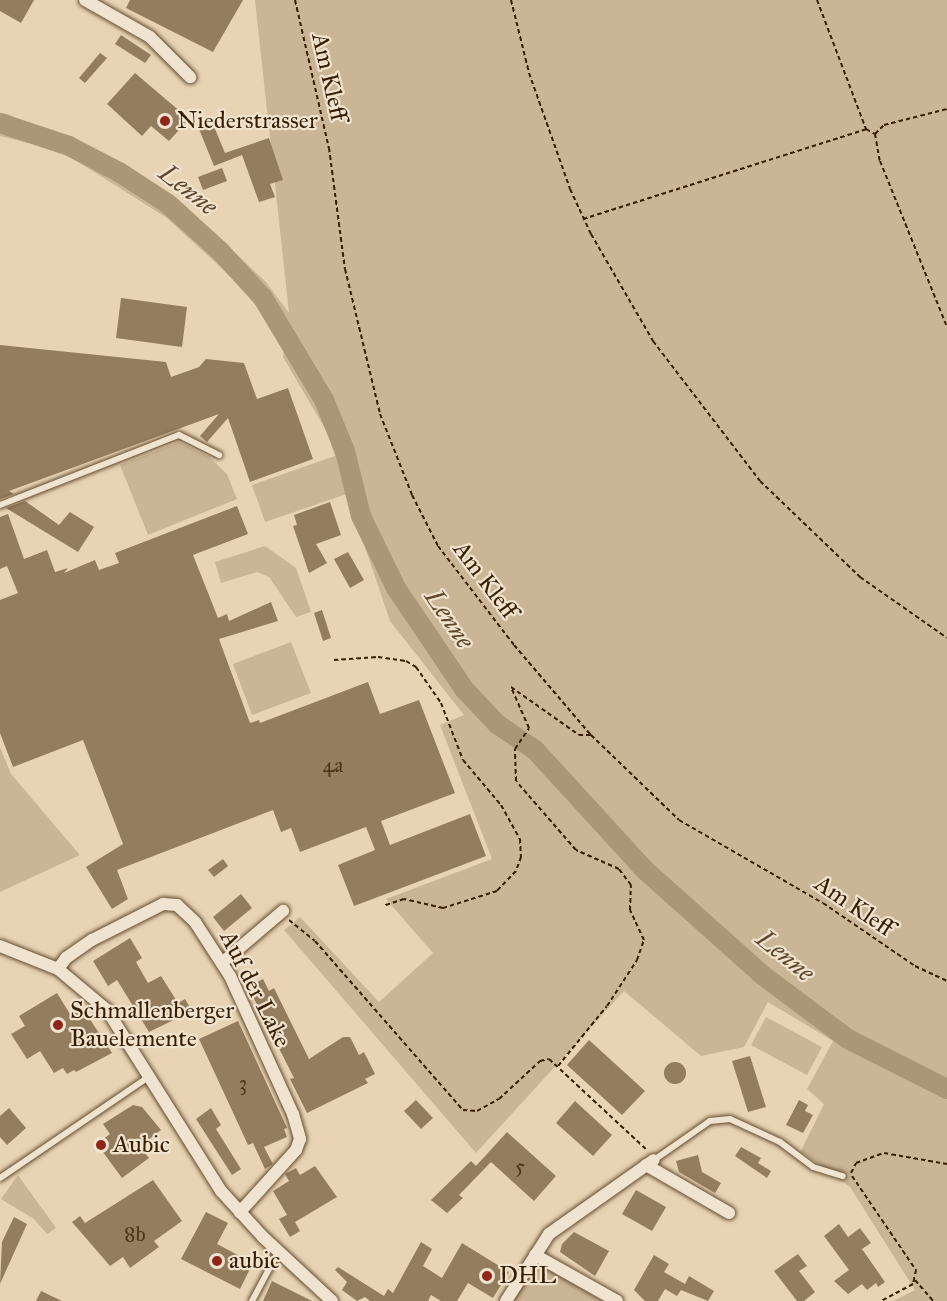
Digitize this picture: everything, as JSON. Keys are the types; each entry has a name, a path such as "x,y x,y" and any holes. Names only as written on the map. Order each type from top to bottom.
{"street":[{"path":"85,0 150,37 190,76"},
{"name":"Auf der Lake","path":"58,969 66,958 92,939 152,908 170,903 182,909 195,922 223,962 293,1114 300,1139 296,1150 240,1212"},
{"path":"223,962 281,913"},
{"path":"0,946 58,969 107,1010 151,1076 202,1165 240,1212 324,1299"},
{"path":"506,1301 549,1234 650,1162 729,1213"},
{"path":"536,1255 617,1301"}],"lane":[{"path":"0,504 179,435 219,455"},
{"path":"0,1178 151,1076"},
{"path":"650,1162 710,1121 730,1119 750,1125 813,1167 843,1176"},
{"path":"252,1301 278,1252"}],"path":[{"name":"Am Kleff","path":"295,0 329,148 345,269 380,414 396,458 444,554 591,735 687,826 824,903 915,966 947,981"},
{"path":"511,0 529,73 583,219 648,334 732,450 860,577 947,638"},
{"path":"817,0 866,129 875,134"},
{"path":"875,134 885,125 947,109"},
{"path":"583,219 866,129"},
{"path":"875,134 880,161 947,327"},
{"path":"334,660 378,657 406,661 416,667 441,703 463,760 507,813 520,839 521,857 516,871 497,891 443,908 404,899 385,904"},
{"path":"558,1066 608,1006 637,960 644,940 630,910 632,891 624,874 613,864 576,850 516,781 515,749 529,728 511,691 514,686 579,735 591,735"},
{"path":"281,913 315,941 463,1110 477,1111 509,1093 543,1059 558,1066 650,1162"},
{"path":"852,1176 856,1163 878,1154 947,1164"},
{"path":"843,1176 852,1176"},
{"path":"852,1176 912,1261 915,1280 933,1301"},
{"path":"881,1301 915,1280"}],"shaded area":[{"path":"255,0 947,0 947,1301 893,1301 915,1290 850,1187 801,1151 824,1104 807,1089 833,1041 768,1002 744,1047 701,1056 624,991 476,1153 284,930 300,917 379,1002 433,953 386,899 492,859 440,725 464,715 390,621 347,494 265,522 252,485 335,456 327,432 283,357 285,344 243,288 167,218 61,151 0,136 0,113 8,114 177,198 265,281 289,313"},
{"path":"179,442 209,457 227,474 237,499 148,535 120,465"},
{"path":"265,546 296,568 311,612 296,617 269,577 257,572 221,583 215,562"},
{"path":"291,642 311,693 252,715 233,664"},
{"path":"0,747 11,774 80,855 0,892"},
{"path":"766,1017 822,1047 807,1075 751,1045"},
{"path":"18,1175 56,1228 47,1234 34,1219 1,1199"},
{"path":"541,1265 602,1301 511,1301 532,1267"}],"building":[{"path":"0,0 34,0 21,23 0,11"},
{"path":"130,0 243,0 213,52 126,8"},
{"path":"121,35 151,55 145,63 115,44"},
{"path":"100,53 107,58 85,83 79,78"},
{"path":"135,73 189,119 169,141 151,126 142,136 107,104"},
{"path":"213,124 225,153 269,138 283,180 270,184 275,197 259,202 242,155 214,166 199,129"},
{"path":"222,168 227,181 203,190 198,177"},
{"path":"121,298 187,307 182,347 116,338"},
{"path":"0,345 166,362 171,377 199,367 206,359 244,363 257,399 288,388 313,459 250,482 228,418 207,442 200,436 219,414 9,491 14,494 0,499"},
{"path":"25,501 59,525 70,512 94,527 78,552 6,508"},
{"path":"330,502 341,535 316,544 327,563 309,573 293,526 297,525 294,515"},
{"path":"237,506 248,534 193,555 218,618 227,614 229,621 271,602 278,621 219,639 250,723 259,720 260,723 368,682 380,714 419,700 455,793 381,821 390,845 470,814 486,856 354,906 338,865 375,850 366,827 300,852 291,828 281,832 273,810 117,870 128,899 112,909 86,867 123,844 83,740 13,767 0,733 0,600 18,593 7,566 0,569 0,517 8,514 24,559 47,550 55,572 68,568 64,573 95,560 99,570 119,563 115,553"},
{"path":"348,552 364,580 350,588 334,559"},
{"path":"322,610 331,638 323,641 314,613"},
{"path":"223,859 228,866 214,877 208,870"},
{"path":"241,894 252,908 224,931 213,917"},
{"path":"130,938 142,958 136,962 148,983 161,976 178,1003 185,999 192,1011 149,1032 117,980 108,986 93,961"},
{"path":"263,979 269,991 274,988 309,1059 343,1037 350,1037 359,1055 364,1052 375,1074 365,1079 368,1083 307,1113 290,1079 294,1078 248,987"},
{"name":"Schmallenberger Bauelemente","path":"57,993 70,1014 82,1007 112,1053 76,1072 74,1070 67,1074 63,1068 54,1073 40,1051 27,1059 11,1034 25,1026 19,1016"},
{"path":"238,1021 287,1128 284,1129 287,1137 264,1147 273,1164 265,1169 253,1143 248,1145 199,1039"},
{"path":"589,1040 645,1091 622,1115 567,1065"},
{"path":"750,1056 766,1107 748,1112 732,1061"},
{"path":"675,1062 683,1065 686,1073 683,1081 675,1084 667,1081 664,1073 667,1065"},
{"path":"416,1100 433,1118 421,1129 404,1111"},
{"path":"799,1100 808,1105 805,1111 813,1115 803,1133 786,1125"},
{"path":"575,1101 612,1135 593,1156 556,1123"},
{"path":"133,1105 142,1107 161,1130 140,1146 149,1158 122,1178 97,1144 110,1134 103,1124"},
{"path":"9,1108 26,1128 7,1145 0,1137 0,1116"},
{"path":"211,1108 221,1125 216,1129 241,1169 232,1175 196,1119"},
{"path":"507,1132 556,1176 534,1201 491,1162 459,1195 463,1198 447,1213 431,1200 471,1161 476,1166"},
{"path":"741,1147 761,1158 758,1163 771,1171 767,1178 735,1156"},
{"path":"698,1155 702,1172 721,1183 715,1193 679,1172 676,1161"},
{"path":"315,1166 337,1197 295,1222 300,1231 290,1237 279,1219 287,1215 273,1191 289,1181 285,1174 296,1168 300,1175"},
{"path":"153,1180 182,1221 154,1241 159,1247 130,1268 123,1257 110,1266 72,1222 80,1216 85,1223"},
{"path":"636,1190 666,1207 652,1231 622,1214"},
{"name":"aubic","path":"206,1212 228,1223 217,1244 253,1263 240,1289 181,1259"},
{"path":"14,1217 27,1224 0,1284 2,1242"},
{"path":"839,1224 848,1237 860,1228 871,1243 862,1249 885,1282 878,1287 876,1283 867,1290 862,1284 848,1294 834,1281 849,1270 824,1236"},
{"path":"574,1232 609,1251 595,1276 560,1252 562,1244"},
{"path":"421,1242 432,1249 423,1266 442,1278 462,1243 509,1272 493,1298 468,1283 457,1301 441,1301 431,1295 428,1301 370,1301 365,1297 357,1301 342,1290 347,1282 335,1270 338,1267 384,1296 388,1289 393,1293"},
{"path":"798,1254 807,1266 799,1271 815,1292 804,1301 797,1301 774,1271"},
{"path":"654,1255 669,1264 664,1272 685,1284 689,1276 714,1291 708,1301 681,1290 677,1296 665,1289 658,1301 645,1301 634,1290"},
{"path":"272,1281 312,1301 263,1301"},
{"path":"41,1291 62,1301 36,1301"}],"waterway":[{"name":"Lenne","path":"0,123 69,146 119,172 168,204 220,251 263,298 324,400 345,451 361,516 396,588 464,689 497,724 535,750 646,871 761,974 848,1039 947,1089"}],"place":[{"name":"Niederstrasser","path":"165,121"},
{"name":"Schmallenberger Bauelemente","path":"58,1025"},
{"name":"Aubic","path":"101,1145"},
{"name":"aubic","path":"217,1261"},
{"name":"DHL","path":"487,1276"}]}
